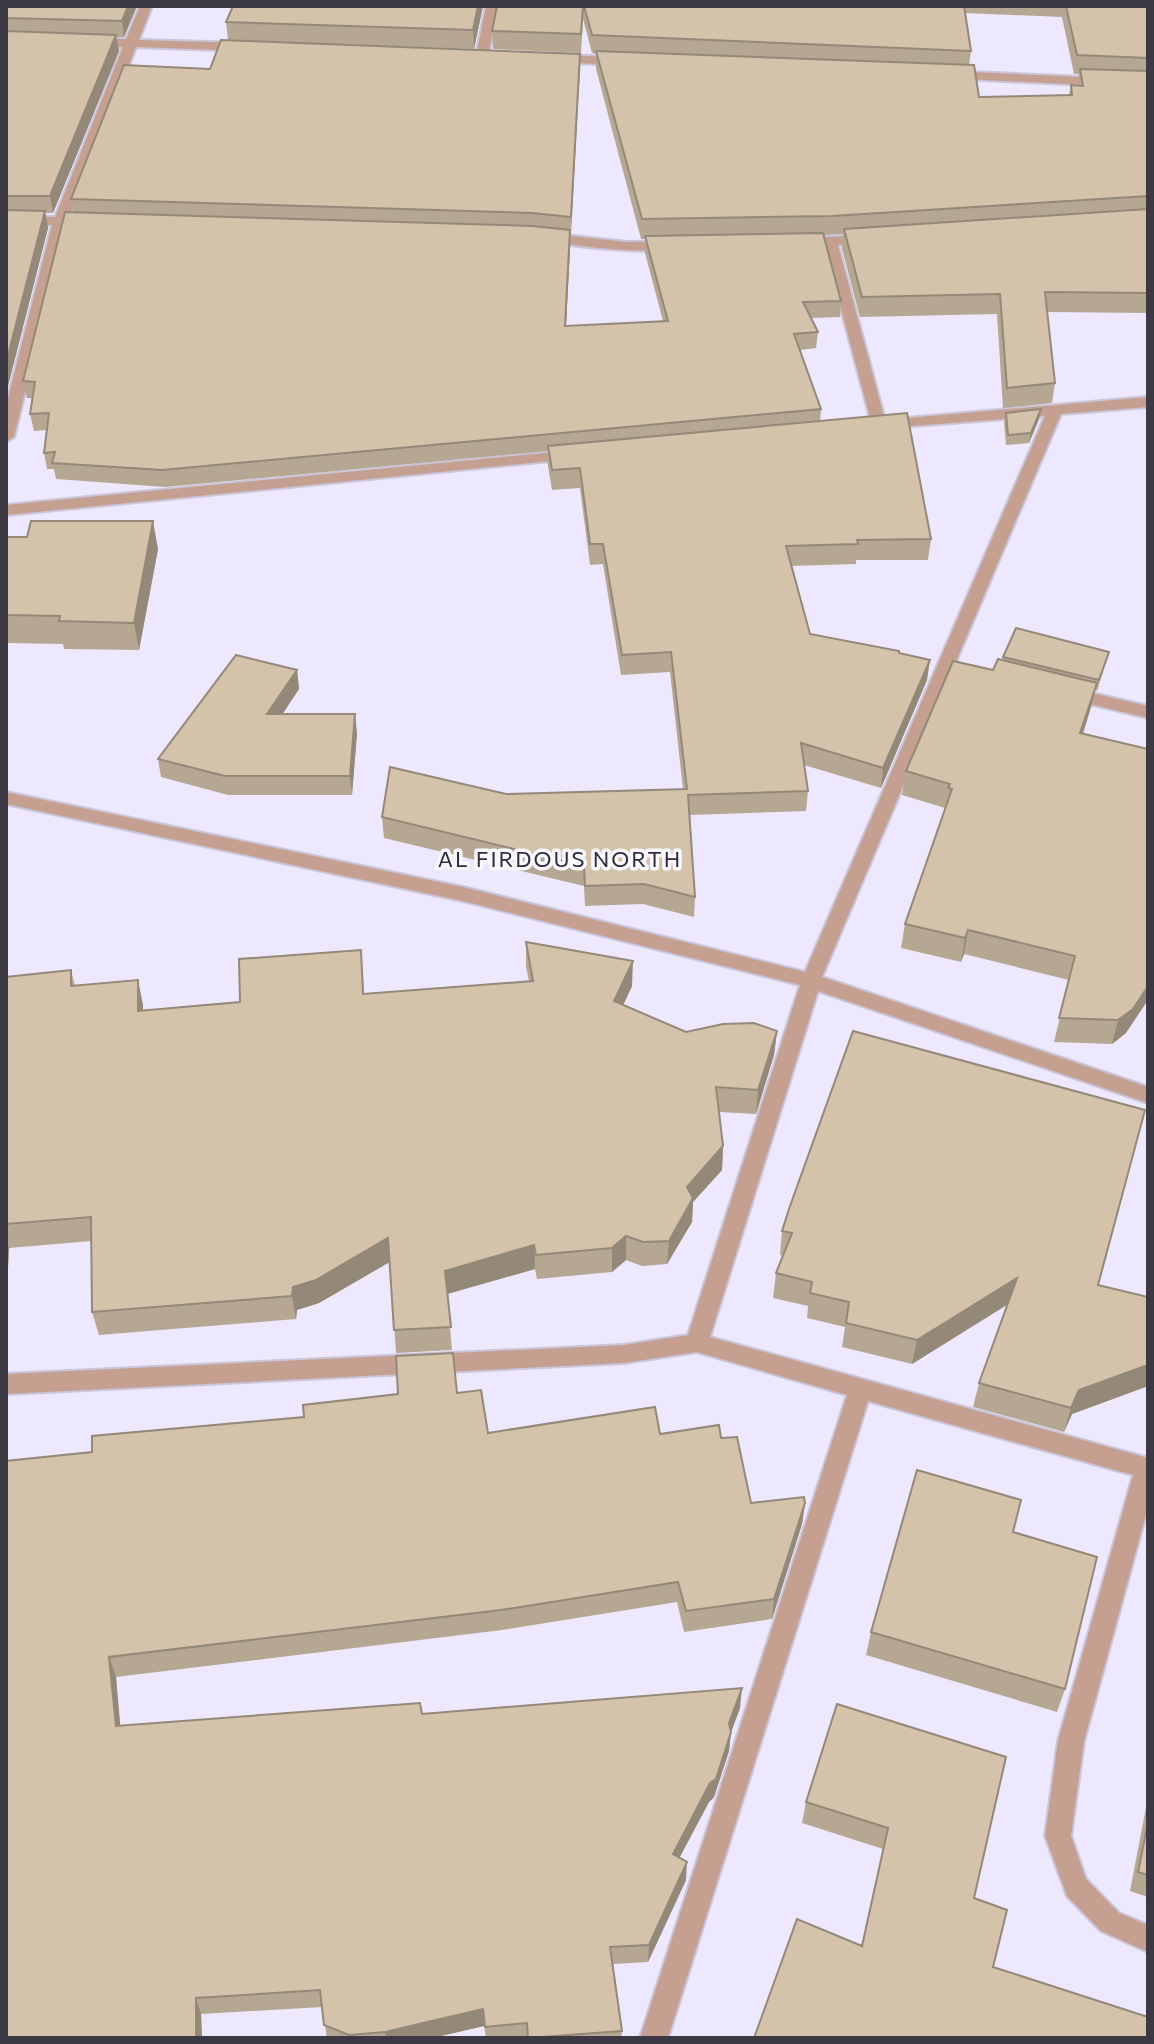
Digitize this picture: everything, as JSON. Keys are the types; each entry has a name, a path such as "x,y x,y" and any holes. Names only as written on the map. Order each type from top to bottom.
{"street":[{"path":"6,437 60,222 134,43 146,6"},
{"path":"482,56 492,6"},
{"path":"70,41 261,47"},
{"path":"467,55 498,56"},
{"path":"546,58 641,62"},
{"path":"942,75 1148,84"},
{"path":"6,219 108,223"},
{"path":"532,235 627,246 689,244"},
{"path":"783,243 878,239"},
{"path":"830,242 871,426 1148,402"},
{"path":"697,1343 811,981 953,665 1055,410"},
{"path":"6,510 593,453"},
{"path":"1047,688 1148,712"},
{"path":"6,798 463,894 811,981 1148,1095"},
{"path":"6,1384 624,1354 697,1343 1147,1468 1071,1741 1058,1836 1076,1887 1110,1922 1148,1939"},
{"path":"654,2038 861,1387"}],"building":[{"path":"6,6 128,6 122,21 6,18"},
{"path":"233,6 478,6 473,30 226,22"},
{"path":"497,6 583,6 581,34 492,31"},
{"path":"584,6 964,6 971,51 592,35"},
{"path":"1066,6 1148,6 1148,58 1077,55"},
{"path":"6,31 116,35 50,196 6,196"},
{"path":"221,40 580,54 571,217 532,213 71,199 124,65 210,69"},
{"path":"596,51 974,65 979,97 1072,95 1071,85 1083,86 1080,69 1148,71 1148,196 832,216 642,219"},
{"path":"1148,209 1148,293 1045,292 1055,383 1007,388 1000,294 862,297 844,229"},
{"path":"6,210 45,211 6,363"},
{"path":"65,212 532,226 570,230 565,326 668,321 645,236 823,233 841,301 803,302 818,332 794,334 821,409 162,470 52,463 55,452 44,453 49,413 30,414 35,382 23,381"},
{"path":"1041,409 1031,433 1008,435 1006,413"},
{"path":"907,413 931,539 857,540 858,544 786,546 810,634 930,660 883,768 801,743 808,791 688,795 695,897 644,884 585,886 584,866 382,817 390,767 506,794 687,789 671,652 622,655 603,544 590,544 580,468 552,470 548,446"},
{"path":"31,521 153,521 134,623 59,621 60,616 6,615 6,537 27,537"},
{"path":"1016,628 1109,652 1099,680 1003,657"},
{"path":"236,655 297,670 267,714 355,714 350,776 225,776 158,759"},
{"path":"998,659 1097,683 1080,733 1148,749 1148,986 1133,1009 1118,1020 1059,1018 1075,956 968,930 965,938 905,924 952,789 948,788 950,784 906,771 953,661 993,670"},
{"path":"526,942 633,961 614,1001 686,1032 723,1024 754,1023 777,1031 758,1090 716,1087 723,1146 687,1187 693,1198 669,1241 643,1242 626,1236 612,1248 536,1255 534,1245 445,1271 451,1327 394,1330 388,1238 316,1280 293,1287 292,1296 92,1312 91,1217 6,1224 6,977 71,970 71,986 138,980 138,1011 240,1002 239,959 361,950 363,994 533,981"},
{"path":"853,1031 1145,1110 1098,1285 1148,1297 1148,1365 1079,1390 1071,1408 979,1383 1017,1278 917,1340 846,1323 849,1302 810,1293 812,1282 776,1273 792,1233 782,1231"},
{"path":"453,1353 457,1393 481,1390 488,1433 655,1407 660,1434 719,1425 721,1438 737,1437 751,1503 804,1497 805,1503 774,1599 686,1611 678,1582 501,1610 109,1657 116,1726 420,1703 422,1714 742,1688 729,1723 731,1732 716,1779 710,1783 673,1854 687,1862 649,1945 610,1947 622,2031 528,2038 527,2023 485,2027 483,2009 385,2032 349,2035 324,2025 320,1990 196,1998 196,2038 6,2038 6,1461 92,1452 92,1436 304,1417 303,1405 398,1394 396,1356"},
{"path":"917,1470 1021,1500 1013,1532 1097,1557 1065,1689 871,1632"},
{"path":"837,1704 1006,1757 974,1898 1007,1910 993,1967 1148,2017 1148,2038 754,2038 797,1919 862,1946 888,1828 806,1802"},
{"path":"1148,1822 1148,1875 1138,1872"}],"district":[{"name":"AL FIRDOUS NORTH","path":"560,858"}]}
